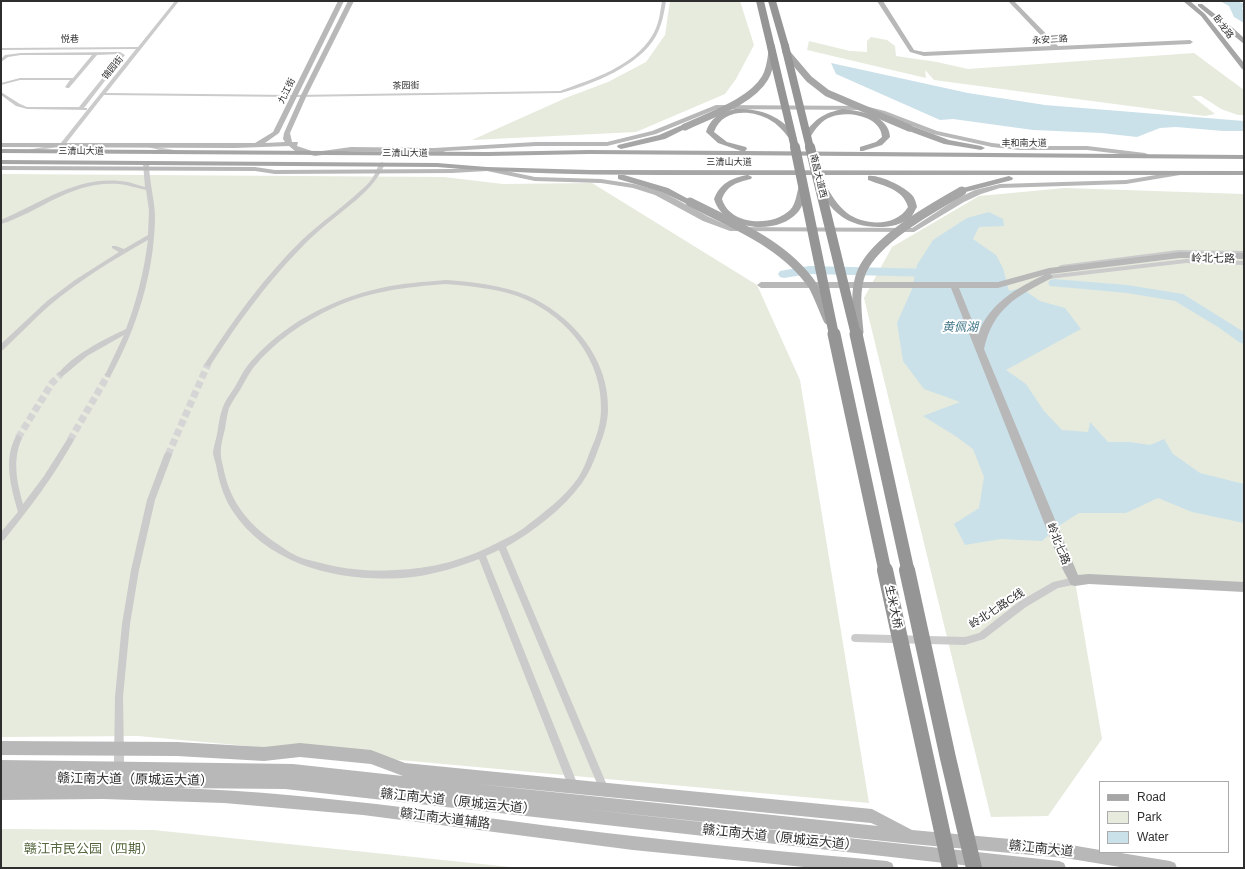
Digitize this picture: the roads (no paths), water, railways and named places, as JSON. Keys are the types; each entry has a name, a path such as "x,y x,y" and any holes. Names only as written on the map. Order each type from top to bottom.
{"highway":[{"name":"南昌大道西","path":"760,1 803,186 837,346"},
{"name":"南昌大道西","path":"772,1 808,134 860,351"},
{"name":"生米大桥","path":"837,346 950,868"},
{"name":"生米大桥","path":"860,351 945,743 974,868"}],"main road":[{"name":"卧龙路","path":"1186,1 1205,13 1242,44"},
{"name":"卧龙路","path":"1194,1 1244,59"},
{"name":"卧龙路","path":"1205,13 1244,68"},
{"path":"589,152 636,144 662,137 733,104 758,88 765,79 769,69 772,49"},
{"path":"786,49 809,79 828,93 909,128 965,146 1049,155"},
{"path":"762,153 723,143 715,138 710,132 711,125 720,115 741,111 760,113 770,117 791,135"},
{"path":"808,134 822,118 838,112 861,114 877,121 886,130 887,135 885,140 874,147 840,153"},
{"name":"三清山大道","path":"1,152 315,154 488,154 589,152 804,153"},
{"name":"丰和南大道","path":"804,153 1244,157"},
{"name":"三清山大道","path":"1,162 146,166 380,168 437,165 486,169 590,172 857,174"},
{"path":"590,172 634,180 665,190 766,243 795,264 811,283 818,296 837,346"},
{"path":"770,173 745,177 722,188 718,199 725,212 746,222 756,224 772,222 787,217 794,212 799,203 803,186"},
{"path":"860,351 857,310 858,288 863,270 870,257 882,244 940,204 962,191 986,183 1032,173"},
{"path":"857,174 1244,173"},
{"path":"820,182 829,200 850,218 865,223 889,224 898,221 911,213 913,204 910,196 896,186 857,174"}],"street":[{"name":"锦园街","path":"62,145 177,1"},
{"name":"九江街","path":"218,153 239,150 254,145 266,140 276,133 341,1"},
{"name":"九江街","path":"290,144 287,133 304,95 351,1"},
{"name":"茶园街","path":"102,94 294,96 561,92 591,82 636,57 650,44 658,31 664,15 664,1"},
{"name":"永安三路","path":"880,1 912,51 924,54 1190,42"},
{"path":"1010,1 1057,49"},
{"name":"悦巷","path":"1,48 140,48"},
{"path":"67,87 96,53"},
{"path":"1,61 7,56 21,54 120,53 123,55 80,109"},
{"path":"1,84 16,80 74,79"},
{"path":"1,93 18,105 27,108 90,109"},
{"path":"1,145 148,146 290,144 310,147 351,149 437,149 536,144 607,144 654,134 716,107 849,108 874,109 935,133 992,145 1020,148 1087,148 1145,155"},
{"path":"290,144 298,149 315,154 351,149"},
{"path":"22,152 62,145"},
{"path":"148,146 176,152"},
{"path":"437,149 488,154"},
{"path":"1,168 146,166 145,177 152,215 151,236 142,288 129,330 108,375"},
{"path":"208,364 244,311 286,260 335,214 367,190 380,168"},
{"path":"486,169 535,179 601,181 634,186 658,193 721,226 730,229 914,230 961,200 978,192 1000,186 1126,182 1180,174"},
{"path":"1,222 70,188 92,182 119,182 148,189"},
{"path":"1,348 36,314 85,276 151,236"},
{"path":"114,247 123,252"},
{"path":"1049,274 1063,266 1178,252 1244,253"},
{"path":"761,285 998,285 1049,274 1180,255 1244,256"},
{"name":"岭北七路","path":"980,349 984,330 994,314 1012,296 1049,274 1053,275 1183,258 1244,260"},
{"path":"1049,274 1186,261 1244,263"},
{"path":"78,271 85,276"},
{"path":"446,282 487,286 525,297 557,315 583,340 600,370 606,405 600,443 580,481 547,517 502,547 482,556 435,570 387,576 340,572 298,560 264,541 238,515 222,485 217,454 226,407 252,365 283,335 320,312 360,295 403,285 446,282"},
{"name":"岭北七路","path":"954,286 1068,568 1075,581"},
{"path":"61,374 72,363 99,345 129,330"},
{"path":"18,438 12,473 22,513"},
{"path":"1,538 22,513 57,462 70,440"},
{"path":"115,775 119,761 119,697 126,624 134,578 151,500 168,455"},
{"path":"502,547 617,820"},
{"path":"482,556 585,816"},
{"path":"1075,581 1090,579 1244,586"},
{"name":"岭北七路C线","path":"855,638 965,641 981,636 1023,604 1056,585 1075,581"},
{"path":"1,748 177,749 264,754 300,750 371,757 405,770 872,816 912,837"},
{"name":"赣江南大道（原城运大道）","path":"1,767 115,775 284,782 913,853"},
{"name":"赣江南大道（原城运大道）","path":"1,779 293,771 912,837"},
{"name":"赣江南大道辅路","path":"1,793 103,792 231,797 363,808 633,842 887,868"},
{"name":"赣江南大道","path":"912,837 1065,851 1170,868"},
{"name":"赣江南大道","path":"913,853 1059,868"}],"water":[{"path":"1220,1 1237,1 1244,4 1242,9 1244,10 1244,23 1234,17 1229,6"},
{"path":"831,63 968,93 1045,105 1244,121 1244,131 1223,131 1176,127 1160,128 1137,137 1101,133 1033,130 953,119 940,120 836,74"},
{"name":"黄佩湖","path":"989,212 1003,219 1004,226 979,227 973,239 996,255 1003,268 1009,291 1021,288 1040,301 1065,308 1081,329 1006,370 1026,384 1044,411 1062,430 1088,432 1090,422 1108,442 1130,442 1150,445 1164,439 1173,454 1200,473 1244,484 1244,523 1192,512 1158,498 1126,513 1079,513 1057,527 1042,541 1001,539 965,545 954,524 979,508 984,477 973,449 957,437 923,416 960,402 924,389 903,361 897,323 912,289 917,265 933,240 967,218"}],"waterway":[{"path":"784,274 809,270 936,273"},
{"path":"1054,283 1127,289 1178,297 1223,324 1244,339"}],"tunnel":[{"path":"168,455 208,364"},
{"path":"18,438 52,383 61,374"},
{"path":"70,440 108,375"}],"park label":[{"name":"赣江市民公园（四期）","path":"89,849"}]}
